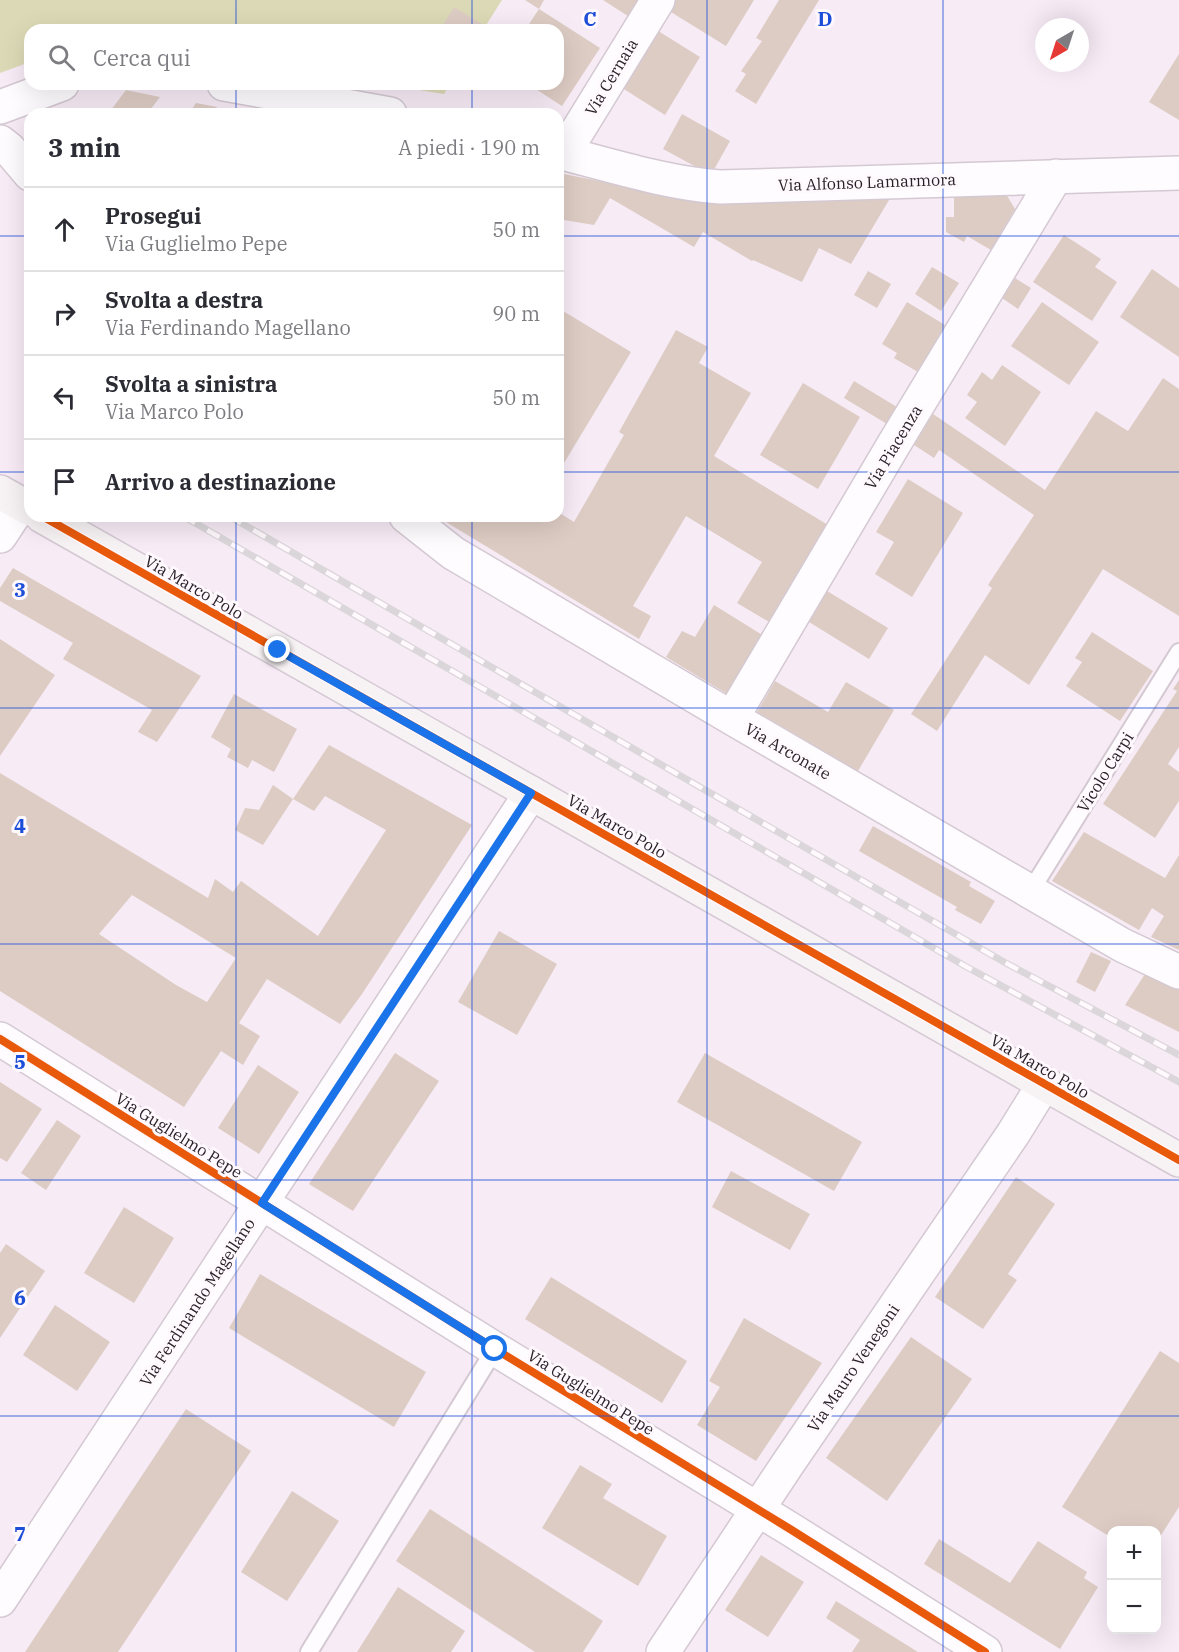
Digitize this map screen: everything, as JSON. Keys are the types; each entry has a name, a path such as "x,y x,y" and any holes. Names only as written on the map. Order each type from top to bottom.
{"street":[{"name":"Via Cernaia","path":"564,147 658,0"},
{"path":"0,107 46,90"},
{"path":"257,90 357,108"},
{"path":"0,142 24,167"},
{"name":"Via Alfonso Lamarmora","path":"564,153 670,180 720,187 1179,173"},
{"name":"Via Piacenza","path":"732,718 1056,176"},
{"path":"0,536 23,505"},
{"name":"Via Marco Polo","path":"53,522 1179,1160"},
{"name":"Via Arconate","path":"414,522 453,553 732,718 1131,950 1179,972"},
{"name":"Via Ferdinando Magellano","path":"0,1600 531,793"},
{"name":"Via Guglielmo Pepe","path":"0,1040 985,1652"},
{"name":"Via Mauro Venegoni","path":"663,1652 1013,1134 1044,1084"}],"lane":[{"name":"Vicolo Carpi","path":"1030,892 1179,652"},
{"path":"309,1652 495,1349"}],"shaded area":[{"path":"0,0 502,0 487,24 24,24 24,64 0,73"},
{"path":"419,90 446,90 444,94"}],"building":[{"path":"525,0 544,0 539,9"},
{"path":"603,0 642,0 631,18"},
{"path":"671,0 754,0 726,46 666,9"},
{"path":"779,0 819,0 756,104 735,91 746,74 741,71 762,41 756,38"},
{"path":"454,7 482,24 444,24"},
{"path":"539,9 562,24 529,24"},
{"path":"564,25 600,48 562,106 537,90 564,90"},
{"path":"655,29 700,57 665,115 619,86"},
{"path":"1179,54 1179,120 1149,102"},
{"path":"126,90 160,97 152,108 112,108"},
{"path":"196,103 217,107 216,108 193,108"},
{"path":"682,114 730,141 711,175 663,149"},
{"path":"564,174 710,202 892,195 851,264 819,248 802,282 752,261 703,232 694,247 610,198 594,225 564,220"},
{"path":"1006,194 1015,209 991,250 967,236 964,242 946,232 946,217 954,217 954,195"},
{"path":"1064,235 1101,259 1095,267 1117,282 1092,321 1033,282"},
{"path":"932,267 959,283 941,311 915,294"},
{"path":"1152,269 1179,288 1179,357 1120,317"},
{"path":"868,271 891,284 877,308 854,295"},
{"path":"1015,278 1031,288 1018,309 1002,298"},
{"path":"907,302 945,325 918,372 894,358 897,353 882,344"},
{"path":"1042,302 1099,342 1069,385 1011,346"},
{"path":"564,312 631,352 564,463"},
{"path":"676,330 708,347 699,363 751,393 714,456 828,525 771,623 737,603 762,562 686,516 633,606 651,616 639,639 446,522 564,522 564,516 574,522 624,435 619,432"},
{"path":"1002,365 1041,392 1005,446 965,418 977,402 967,395 982,372 992,380"},
{"path":"1163,378 1179,389 1179,616 1103,569 1029,685 985,655 937,731 911,714 992,588 988,585 1034,515 939,450 934,458 914,445 933,414 1045,490 1096,411 1128,431"},
{"path":"854,381 897,407 887,424 844,398"},
{"path":"803,383 860,417 818,489 760,455"},
{"path":"908,479 963,513 912,597 875,574 894,542 876,532"},
{"path":"13,568 201,676 157,742 138,732 152,710 63,659 73,643 0,601 0,588"},
{"path":"827,591 888,628 869,659 809,622"},
{"path":"714,605 764,636 729,695 666,657 682,631 695,637"},
{"path":"1092,632 1153,671 1120,721 1066,686 1082,662 1075,658"},
{"path":"0,639 55,675 0,756"},
{"path":"1179,680 1179,747 1168,764 1179,772 1179,801 1155,838 1103,804 1177,691 1173,689"},
{"path":"775,681 828,712 846,682 894,710 858,771 757,712"},
{"path":"234,694 297,729 274,772 252,760 248,768 227,757 231,749 211,737"},
{"path":"329,745 472,825 340,1024 267,979 239,1023 260,1036 243,1065 221,1051 184,1107 0,991 0,773 208,898 215,879 233,892 241,881 318,936 386,830 325,796 314,811 293,799","holes":["132,895 236,958 207,1002 176,985 99,934"]},
{"path":"273,785 293,799 263,845 235,830 245,808 259,810"},
{"path":"873,826 971,882 969,886 995,901 981,924 955,910 957,907 859,851"},
{"path":"1084,832 1165,878 1179,855 1179,950 1151,937 1164,916 1152,908 1139,930 1052,881"},
{"path":"499,931 557,964 517,1035 458,1002"},
{"path":"1091,952 1111,961 1095,992 1076,982"},
{"path":"1145,974 1179,990 1179,1032 1125,1005"},
{"path":"395,1053 439,1081 353,1211 309,1184"},
{"path":"705,1053 862,1142 834,1191 677,1102"},
{"path":"258,1065 299,1092 259,1154 218,1128"},
{"path":"0,1082 42,1109 7,1162 0,1158"},
{"path":"57,1120 81,1136 46,1190 21,1173"},
{"path":"731,1171 810,1214 790,1250 712,1207"},
{"path":"1016,1177 1055,1204 1008,1274 1017,1280 983,1329 935,1297"},
{"path":"124,1207 174,1238 134,1303 84,1273"},
{"path":"6,1244 45,1271 0,1338 0,1253"},
{"path":"260,1274 426,1372 394,1427 229,1328"},
{"path":"551,1277 687,1361 662,1403 525,1319"},
{"path":"55,1305 110,1342 77,1391 23,1355"},
{"path":"744,1318 822,1363 756,1461 697,1425 720,1387 709,1381"},
{"path":"911,1337 972,1379 887,1501 826,1458"},
{"path":"1160,1351 1179,1363 1179,1507 1161,1535 1161,1526 1107,1526 1107,1535 1062,1507"},
{"path":"186,1409 251,1451 118,1652 25,1652"},
{"path":"580,1465 612,1484 603,1498 667,1536 638,1586 542,1528"},
{"path":"292,1491 339,1521 287,1601 241,1572"},
{"path":"430,1509 603,1621 583,1652 535,1652 396,1561"},
{"path":"939,1539 1010,1583 1038,1541 1087,1572 1084,1578 1098,1587 1060,1649 924,1564"},
{"path":"761,1555 804,1582 768,1637 725,1610"},
{"path":"398,1587 465,1631 451,1652 357,1652"},
{"path":"836,1601 918,1652 852,1652 860,1640 826,1618"}],"railway":[{"path":"193,522 965,966 1179,1082"},
{"path":"239,522 1004,962 1179,1055"}],"cycle path":[{"path":"53,522 1179,1160"},
{"path":"0,1039 985,1652"}],"route":[{"path":"278,650 531,793 262,1203 495,1349"}]}
